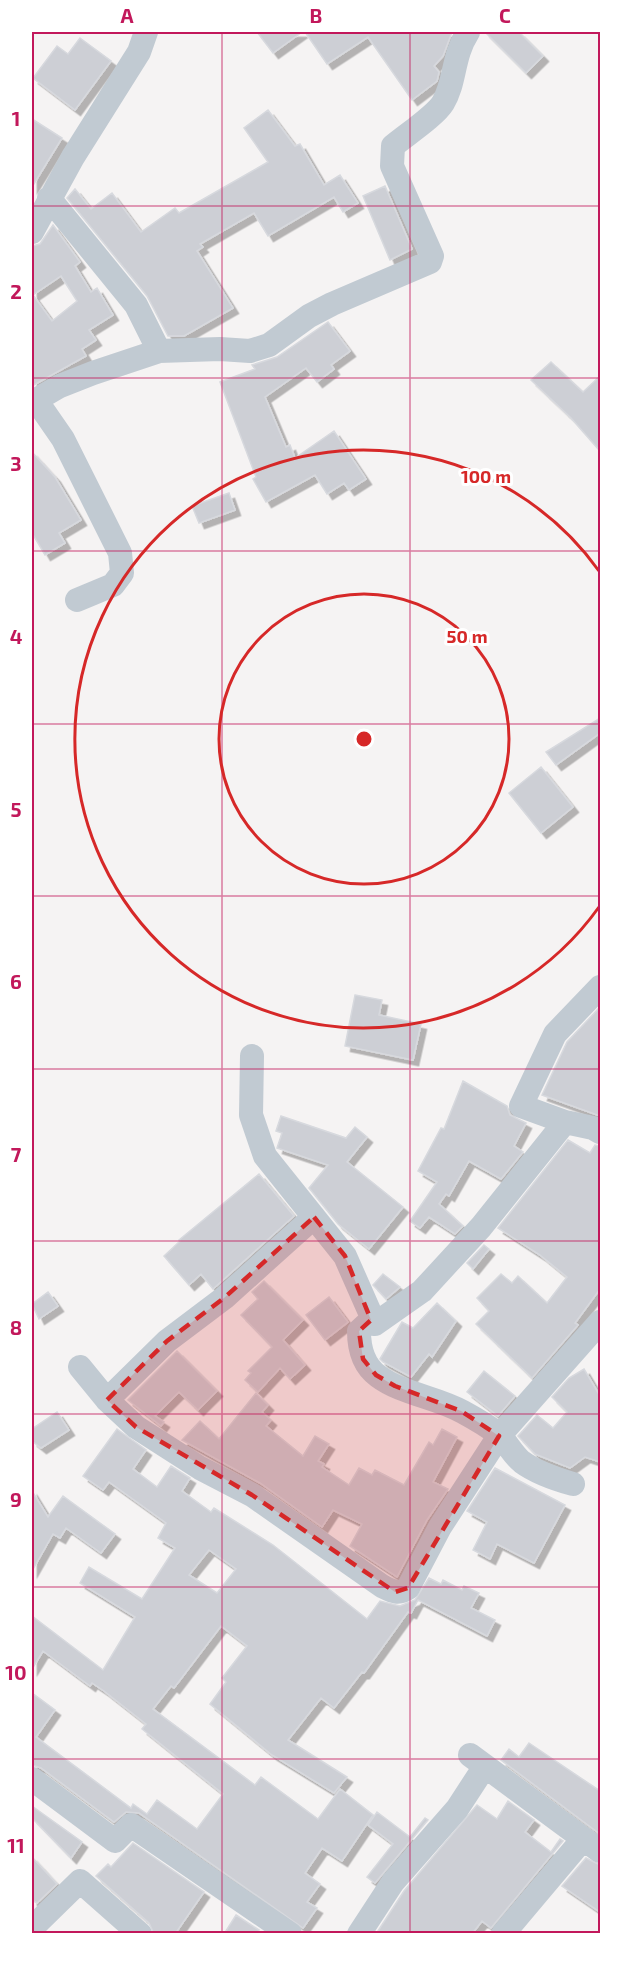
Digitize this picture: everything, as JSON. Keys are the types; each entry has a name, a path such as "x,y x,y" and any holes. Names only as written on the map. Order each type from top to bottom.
{"street":[{"path":"32,232 49,198 139,52 146,32"},
{"path":"77,600 113,585 122,573 120,553 63,439 36,400 60,386 93,372 159,351 220,349 250,351 269,345 309,316 332,304 430,262 432,256 392,166 393,146 442,104 450,83 454,60 468,32"},
{"path":"49,198 136,305 159,351"},
{"path":"600,987 555,1035 521,1106 600,1132"},
{"path":"252,1056 251,1115 265,1156 345,1256 371,1320 375,1324 380,1323 422,1291 481,1227 565,1122"},
{"path":"107,1400 166,1341 224,1298 314,1216"},
{"path":"371,1320 359,1331 358,1343 363,1359 376,1375 395,1386 461,1411 499,1436 509,1450 524,1463 553,1479 573,1484"},
{"path":"80,1367 107,1400 136,1427 200,1468 252,1495 298,1525 348,1563 395,1592 402,1592 408,1588 440,1527 499,1436 600,1322"},
{"path":"359,1934 393,1882 457,1809 477,1760 592,1845 502,1934"},
{"path":"32,1779 115,1841 131,1825 290,1934"},
{"path":"32,1928 80,1881 140,1934"}],"highlighted area":[{"path":"314,1217 345,1256 371,1320 359,1331 363,1359 376,1375 395,1386 461,1411 499,1436 408,1588 395,1592 252,1495 136,1427 107,1400 167,1341 224,1298"}],"building":[{"path":"257,32 302,32 273,53"},
{"path":"305,32 452,32 443,56 434,66 439,72 437,81 412,100 368,37 327,64"},
{"path":"485,32 519,32 543,56 526,73"},
{"path":"80,38 111,61 75,110 33,78 57,46 68,54"},
{"path":"268,110 295,146 300,144 324,185 340,175 358,203 343,212 334,197 268,236 254,213 200,244 203,247 197,251 233,308 184,336 168,336 147,296 67,198 75,189 91,209 112,193 141,232 175,208 179,213 268,162 244,128"},
{"path":"32,119 62,138 32,187"},
{"path":"385,186 412,249 390,260 363,196"},
{"path":"53,225 80,262 75,266 91,292 97,288 113,315 89,330 96,340 82,349 86,356 32,386 32,246 40,244","holes":["61,276 77,301 52,321 33,295"]},
{"path":"328,322 350,351 331,365 334,369 317,382 306,368 265,397 286,447 290,445 295,458 334,431 366,479 349,490 344,483 327,494 315,475 266,502 253,479 256,477 220,382 255,369 252,365 277,357"},
{"path":"551,362 583,392 600,376 600,451 571,418 531,380"},
{"path":"32,452 55,477 81,520 59,533 65,543 45,555 32,533"},
{"path":"229,493 235,510 199,523 192,506"},
{"path":"600,718 600,733 556,765 546,752"},
{"path":"541,767 573,807 541,833 509,793"},
{"path":"355,995 382,1000 379,1015 421,1024 413,1060 345,1046"},
{"path":"600,1007 600,1116 542,1095 567,1042"},
{"path":"463,1081 507,1106 510,1115 526,1123 514,1146 523,1152 501,1179 469,1161 449,1196 446,1194 439,1204 463,1226 455,1234 429,1217 420,1228 410,1221 437,1182 418,1171 441,1128 444,1129"},
{"path":"281,1116 346,1138 355,1127 367,1137 347,1162 403,1207 369,1249 338,1224 309,1188 328,1165 277,1148 282,1133 276,1131"},
{"path":"568,1140 590,1153 595,1145 600,1146 600,1289 575,1323 578,1325 532,1378 476,1324 489,1311 477,1298 501,1274 512,1283 518,1276 547,1303 567,1277 540,1255 498,1228"},
{"path":"259,1174 294,1216 213,1289 201,1274 189,1285 164,1256 179,1240"},
{"path":"484,1245 489,1249 473,1269 467,1263"},
{"path":"383,1274 400,1287 386,1299 373,1285"},
{"path":"264,1281 303,1320 283,1340 305,1365 290,1379 280,1368 258,1392 245,1380 251,1373 248,1371 272,1347 241,1315 258,1299 252,1292"},
{"path":"48,1292 58,1306 39,1319 32,1304"},
{"path":"329,1297 348,1322 325,1340 306,1315"},
{"path":"437,1303 456,1321 432,1357 429,1354 411,1377 383,1362 380,1359 402,1322 413,1328"},
{"path":"177,1351 217,1391 198,1410 179,1392 155,1416 164,1422 161,1426 128,1400"},
{"path":"584,1369 600,1396 600,1462 585,1457 570,1468 535,1454 518,1436 537,1415 553,1428 567,1412 552,1397 569,1378"},
{"path":"484,1371 515,1396 498,1416 467,1392"},
{"path":"256,1393 268,1405 262,1412 271,1420 266,1426 303,1456 315,1436 329,1444 318,1461 324,1464 322,1467 349,1485 359,1468 372,1475 375,1470 404,1485 429,1442 433,1445 442,1429 457,1437 433,1482 448,1489 427,1520 397,1577 350,1546 362,1524 333,1510 322,1527 260,1483 182,1440 200,1421 219,1439"},
{"path":"57,1412 69,1430 41,1448 32,1441 32,1429"},
{"path":"117,1429 146,1450 133,1469 157,1487 171,1466 190,1478 182,1491 211,1512 214,1508 273,1545 367,1619 380,1601 400,1606 415,1600 429,1578 441,1584 443,1580 462,1590 464,1586 479,1593 471,1608 495,1620 487,1636 418,1600 411,1613 408,1612 364,1673 362,1672 334,1708 321,1698 288,1740 347,1777 334,1793 272,1755 210,1704 226,1682 222,1678 247,1646 221,1626 174,1688 171,1686 153,1709 255,1785 261,1777 318,1819 340,1789 373,1815 342,1861 322,1848 305,1873 320,1884 307,1902 317,1908 303,1928 139,1813 126,1812 114,1822 41,1768 32,1765 32,1693 55,1710 36,1737 131,1808 133,1804 147,1814 157,1800 197,1829 223,1794 142,1729 146,1724 92,1683 90,1686 43,1651 32,1669 32,1616 103,1670 135,1617 80,1583 89,1567 142,1599 175,1548 158,1538 166,1523 109,1482 103,1490 83,1476","holes":["209,1550 236,1569 217,1593 189,1575"]},
{"path":"495,1468 565,1505 534,1563 497,1544 490,1559 473,1550 487,1522 467,1511"},
{"path":"32,1491 48,1517 63,1496 115,1534 101,1553 66,1528 60,1538 53,1534 32,1571"},
{"path":"529,1743 600,1791 600,1834 501,1760 509,1749 519,1757"},
{"path":"508,1801 534,1820 525,1832 551,1852 560,1839 563,1841 491,1928 482,1921 472,1934 376,1934 404,1891 477,1805 497,1819"},
{"path":"32,1806 82,1842 71,1858 32,1818"},
{"path":"377,1812 410,1837 425,1818 428,1820 375,1883 367,1877 393,1844 368,1825"},
{"path":"133,1843 204,1892 175,1934 154,1934 149,1923 96,1876 108,1864 111,1867"},
{"path":"32,1857 57,1884 37,1903 32,1900"},
{"path":"586,1858 600,1865 600,1912 562,1886"},
{"path":"236,1915 259,1930 256,1934 224,1934"}]}
